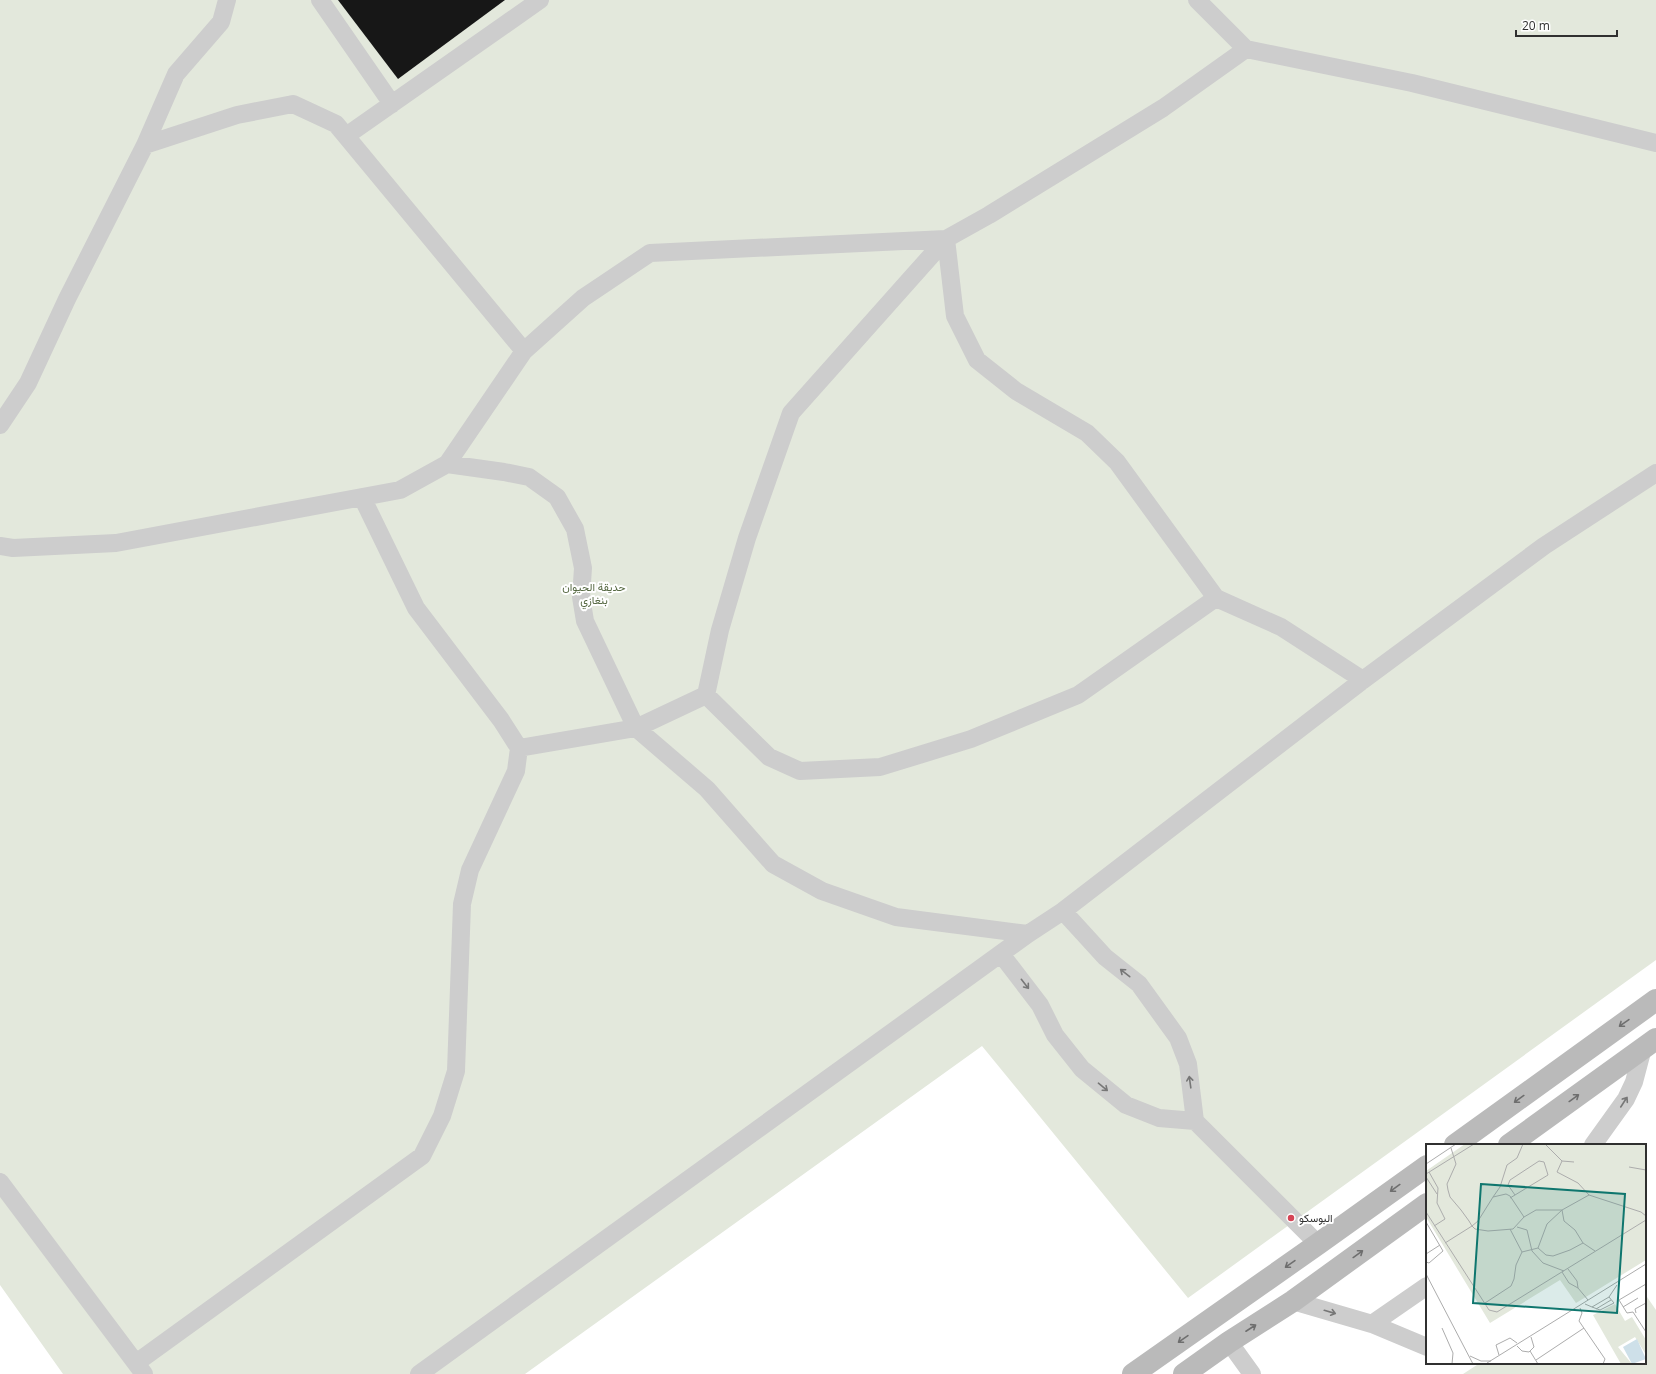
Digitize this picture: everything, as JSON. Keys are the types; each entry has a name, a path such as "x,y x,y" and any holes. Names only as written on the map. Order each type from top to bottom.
{"main road":[{"path":"1456,1144 1656,1000"},
{"path":"1510,1144 1649,1044"},
{"path":"1133,1374 1426,1167"},
{"path":"1184,1374 1229,1342 1293,1301 1426,1205"}],"lane":[{"path":"0,425 28,383 67,299 145,145 176,74 221,22 228,0"},
{"path":"320,0 392,104"},
{"path":"346,136 540,0"},
{"path":"1197,0 1246,49 1412,83 1656,143"},
{"path":"706,695 720,630 747,538 791,413 946,239 989,215 1164,108 1246,49"},
{"path":"145,145 237,115 293,104 336,124 524,351"},
{"path":"0,546 12,548 116,543 400,490 447,464 524,351 583,298 650,254 946,239"},
{"path":"946,239 955,316 977,360 1016,392 1087,433 1117,462 1216,598 1281,627 1363,680"},
{"path":"447,464 529,477 558,497 575,529 582,568 581,597 585,621 636,728 707,789 773,864 822,891 896,916 1028,934"},
{"path":"418,1374 1028,934 1063,911 1363,680 1544,546 1656,473"},
{"path":"0,1182 140,1369 422,1156 442,1116 456,1072 462,904 470,870 516,771 520,748 501,720 416,608 362,497"},
{"path":"706,695 769,757 800,771 880,767 971,739 1078,695 1216,598"},
{"path":"520,748 636,728 706,695"},
{"path":"1063,911 1105,957 1139,984 1178,1038 1188,1064 1195,1121 1318,1244"},
{"path":"1001,954 1040,1005 1056,1035 1082,1069 1126,1105 1159,1118 1195,1121"},
{"path":"1594,1144 1626,1099 1649,1044"},
{"path":"1372,1324 1426,1287"},
{"path":"1293,1301 1372,1324 1423,1341"},
{"path":"1229,1342 1252,1374"}],"green space":[{"name":"حديقة الحيوان بنغازي","path":"0,0 1656,0 1656,960 1188,1298 982,1046 525,1374 63,1374 0,1285"},
{"path":"1646,1295 1656,1310 1656,1374 1463,1374 1478,1364 1646,1364"}],"building":[{"path":"338,0 505,0 398,79"}],"place":[{"name":"البوسكو","path":"1291,1218"}]}
